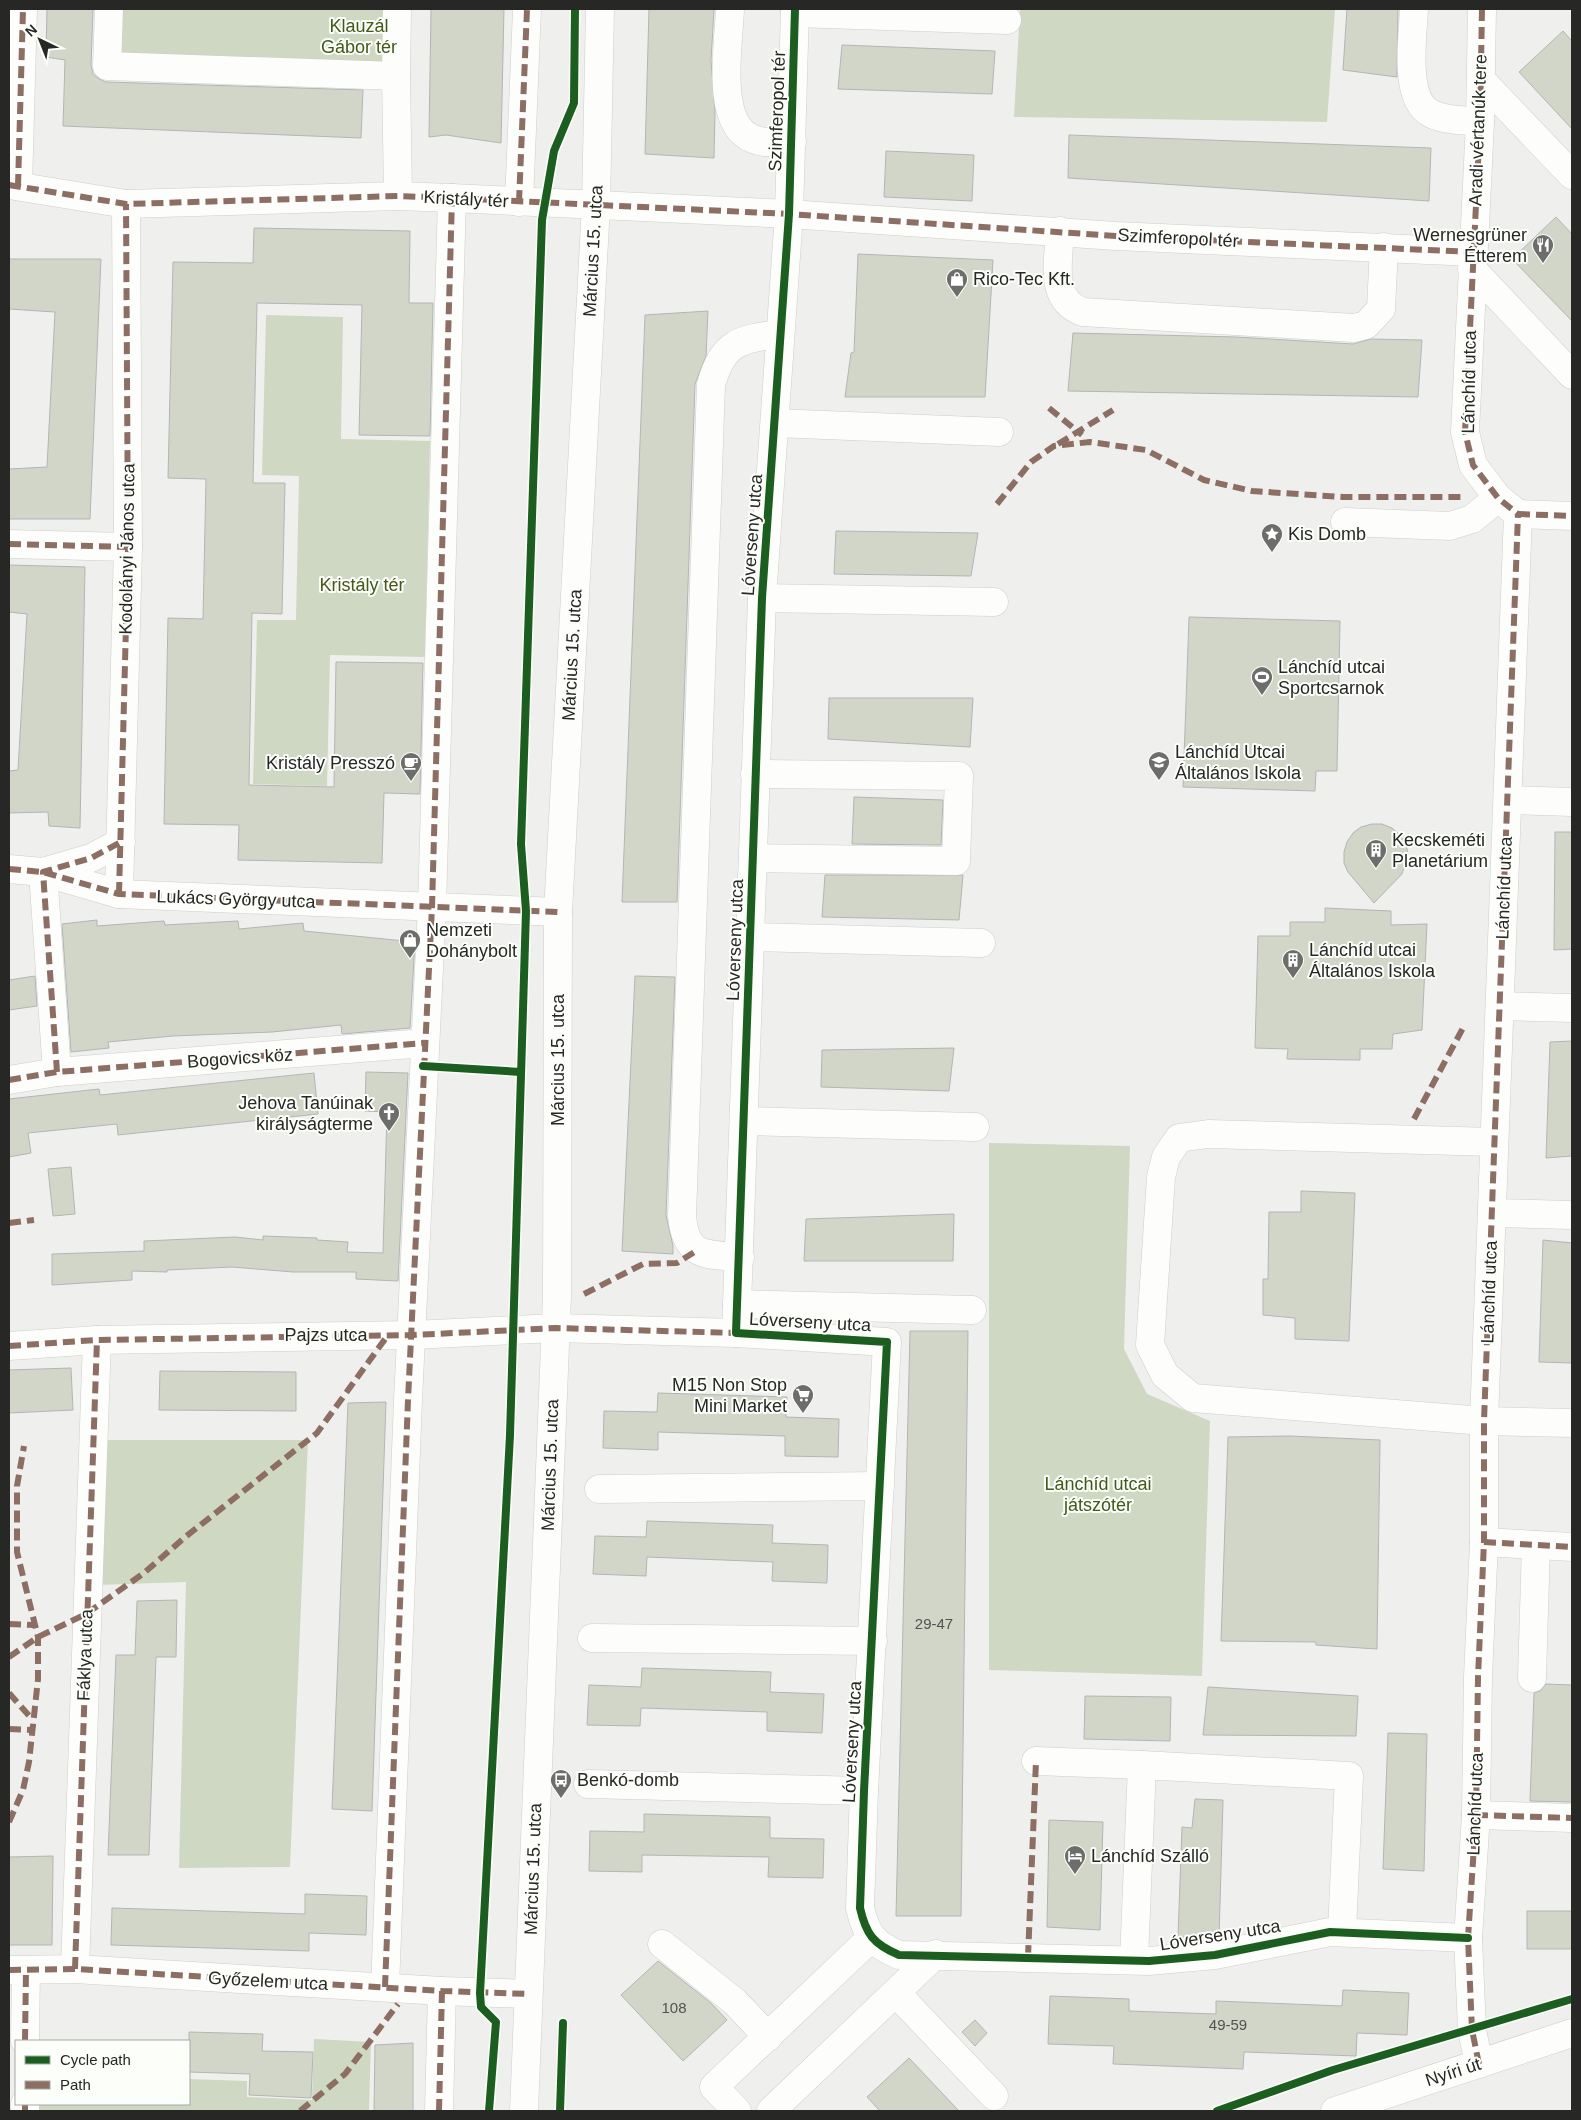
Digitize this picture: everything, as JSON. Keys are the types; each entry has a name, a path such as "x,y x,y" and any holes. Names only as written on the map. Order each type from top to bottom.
{"street":[{"path":"14,185 22,9"},
{"path":"109,9 107,66 396,76"},
{"path":"397,9 398,196"},
{"path":"519,202 527,9"},
{"name":"Március 15. utca","path":"524,2111 556,1328 558,912 596,205 600,9"},
{"path":"730,9 727,98 734,122 751,139 762,142 792,142"},
{"path":"1414,9 1413,89 1429,113 1443,117 1480,122"},
{"name":"Aradi vértanúk tere","path":"1473,260 1480,122 1482,9"},
{"path":"795,11 1007,20"},
{"name":"Szimferopol tér","path":"795,11 789,214 1116,236 1384,247 1473,260"},
{"path":"1481,80 1572,175"},
{"name":"Kristály tér","path":"14,185 126,204 398,196 789,214"},
{"path":"386,1988 424,1043 432,907 452,198"},
{"name":"Kodolányi János utca","path":"119,894 128,547 126,204"},
{"name":"Lóverseny utca","path":"789,214 762,598 736,1333 887,1342 864,1791 860,1908 864,1925 871,1938 885,1949 899,1955 936,1954 1134,1960 1215,1955 1330,1932 1468,1938"},
{"path":"1060,231 1058,281 1060,292 1066,302 1083,312 1354,328 1366,325 1381,309 1384,247"},
{"path":"1473,260 1572,375"},
{"name":"Lánchíd utca","path":"1473,260 1465,432 1473,465 1508,506 1508,800 1484,1421 1484,1542 1478,1677 1476,1815 1468,1938 1472,2030 1479,2064"},
{"path":"740,1257 706,1254 696,1251 689,1244 684,1231 682,1216 711,385 715,371 723,356 733,346 746,339 780,334"},
{"path":"775,423 1000,432"},
{"path":"1345,522 1450,526 1508,506 1572,516"},
{"path":"9,544 128,547"},
{"path":"762,598 994,602"},
{"path":"753,858 956,862 959,776 755,774"},
{"path":"1508,800 1572,802"},
{"name":"Lukács György utca","path":"43,872 91,858 121,842"},
{"name":"Lukács György utca","path":"9,869 43,872 119,894 558,912"},
{"path":"43,872 57,1072"},
{"path":"751,937 981,943"},
{"path":"1500,1006 1572,1008"},
{"name":"Bogovics köz","path":"9,1080 57,1072 424,1043"},
{"path":"745,1121 974,1127"},
{"path":"1494,1142 1208,1134 1179,1138 1166,1157 1161,1177 1150,1345 1165,1375 1193,1398 1484,1421 1572,1423"},
{"path":"1492,1213 1572,1215"},
{"path":"738,1304 972,1310"},
{"name":"Pajzs utca","path":"9,1346 97,1340 318,1334 413,1335 556,1328 736,1333"},
{"name":"Fáklya utca","path":"75,1969 97,1340"},
{"path":"599,1488 880,1486"},
{"path":"1484,1542 1572,1547"},
{"path":"1532,1678 1536,1545"},
{"path":"592,1638 873,1641"},
{"path":"1036,1761 1349,1776 1342,1932"},
{"path":"1134,1960 1142,1765"},
{"path":"588,1784 864,1791"},
{"path":"1476,1815 1572,1818"},
{"path":"737,2111 714,2087 871,1938"},
{"path":"662,1944 735,2002 768,2037"},
{"path":"771,2111 897,1994 936,1954"},
{"name":"Győzelem utca","path":"17,1970 75,1969 386,1988 528,1994"},
{"path":"17,1970 25,2040"},
{"path":"439,2111 442,1991"},
{"path":"897,1994 994,2096"},
{"name":"Nyíri út","path":"1335,2111 1572,2034"}],"green space":[{"name":"Klauzál Gábor tér","path":"123,9 388,9 386,65 121,56"},
{"path":"1020,9 1335,9 1327,122 1014,117"},
{"name":"Kristály tér","path":"266,315 343,317 341,439 430,441 425,657 330,655 327,786 253,784 257,620 296,620 299,476 262,475"},
{"name":"Lánchíd utcai játszótér","path":"989,1143 1130,1146 1124,1349 1147,1394 1210,1421 1202,1676 989,1670"},
{"path":"101,1440 308,1440 290,1867 179,1868 186,1582 97,1585"},
{"path":"314,2039 371,2042 369,2111 30,2111 30,2105 190,2105 190,2079 247,2081 247,2097 312,2100"}],"building":[{"path":"47,9 93,9 91,65 93,74 106,82 363,90 361,138 63,126 65,60 46,57"},
{"path":"431,9 504,9 501,143 446,135 429,137"},
{"path":"649,9 714,9 711,61 715,110 714,158 645,154"},
{"path":"1347,9 1398,9 1397,77 1343,70"},
{"path":"1563,31 1572,41 1572,129 1519,72"},
{"path":"842,45 995,51 992,94 838,89"},
{"path":"1069,135 1431,148 1429,201 1068,178"},
{"path":"886,151 974,155 972,201 884,197"},
{"path":"1556,217 1572,234 1572,321 1512,259"},
{"path":"254,228 410,231 409,303 433,303 430,436 359,435 362,305 257,303 253,483 285,483 282,614 252,613 249,785 334,787 336,662 423,663 420,794 384,793 382,863 238,860 239,825 164,824 168,618 203,619 206,479 168,478 173,262 253,263"},
{"path":"858,254 993,260 985,397 845,397 851,353 854,352"},
{"path":"9,259 101,259 90,519 9,519 9,469 47,467 55,312 9,309"},
{"path":"708,311 706,356 695,384 677,902 622,902 645,315"},
{"path":"1073,333 1236,337 1353,344 1371,339 1422,340 1418,397 1068,391"},
{"path":"836,531 978,533 971,576 834,574"},
{"path":"9,565 85,567 80,828 49,826 48,812 9,813 9,771 18,770 27,614 9,612"},
{"name":"Lánchíd utcai Sportcsarnok","path":"1189,617 1340,621 1337,771 1316,771 1315,791 1183,787"},
{"path":"829,698 973,698 970,747 828,739"},
{"path":"854,797 943,800 941,845 852,844"},
{"name":"Kecskeméti Planetárium","path":"1382,824 1392,828 1406,844 1408,854 1402,874 1374,903 1348,872 1344,863 1344,852 1347,842 1353,833 1361,827"},
{"path":"1555,832 1572,832 1572,949 1554,950"},
{"path":"825,875 963,875 959,920 822,917"},
{"name":"Lánchíd utcai Általános Iskola","path":"1325,908 1391,911 1391,925 1427,924 1422,1030 1393,1034 1392,1049 1360,1049 1360,1060 1287,1059 1288,1049 1255,1048 1258,936 1290,936 1290,922 1325,922"},
{"path":"97,920 97,926 164,921 165,925 238,921 239,929 303,923 304,931 415,942 410,1028 342,1034 341,1025 272,1032 173,1036 108,1042 109,1048 71,1052 62,924"},
{"path":"35,976 37,1006 9,1010 9,980"},
{"path":"635,976 675,977 666,1215 673,1254 622,1251"},
{"path":"1572,1041 1572,1156 1546,1158 1550,1042"},
{"path":"954,1048 949,1091 821,1087 822,1050"},
{"path":"366,1072 408,1073 398,1281 356,1279 356,1272 293,1272 232,1267 167,1270 167,1272 132,1271 132,1280 52,1285 52,1254 144,1251 144,1241 235,1237 263,1240 263,1236 317,1238 317,1240 348,1242 347,1252 383,1253 387,1112 365,1111"},
{"path":"314,1073 318,1114 118,1135 117,1124 28,1133 31,1153 9,1157 9,1099 99,1089 100,1095"},
{"path":"71,1167 75,1214 53,1216 48,1169"},
{"path":"1301,1191 1355,1193 1349,1341 1295,1339 1295,1318 1263,1315 1263,1279 1268,1279 1269,1212 1301,1212"},
{"path":"954,1214 953,1261 804,1261 806,1219"},
{"path":"1543,1240 1572,1243 1572,1363 1539,1362"},
{"path":"910,1331 968,1331 961,1916 896,1916"},
{"path":"71,1368 73,1410 9,1413 9,1370"},
{"path":"160,1371 296,1372 296,1411 159,1410"},
{"path":"658,1393 787,1397 786,1417 839,1419 838,1457 785,1456 785,1436 658,1432 658,1450 603,1448 604,1411 657,1412"},
{"path":"386,1402 372,1811 332,1809 348,1403"},
{"path":"1290,1436 1380,1440 1377,1649 1316,1645 1316,1642 1221,1641 1228,1437"},
{"path":"647,1521 773,1525 772,1543 828,1545 827,1583 772,1581 773,1562 647,1557 646,1576 593,1574 595,1536 646,1537"},
{"path":"177,1600 176,1657 156,1657 149,1855 108,1855 116,1655 135,1655 137,1601"},
{"path":"642,1668 771,1672 770,1692 824,1694 822,1733 767,1731 767,1712 641,1708 640,1726 587,1725 589,1685 641,1687"},
{"path":"1546,1684 1572,1685 1572,1802 1530,1801 1534,1693 1540,1691"},
{"path":"1208,1687 1358,1696 1356,1736 1203,1735"},
{"path":"1085,1696 1171,1697 1170,1741 1084,1739"},
{"path":"1388,1733 1427,1734 1424,1871 1383,1869"},
{"path":"1195,1799 1223,1800 1219,1938 1178,1937 1182,1827 1192,1828"},
{"path":"644,1814 770,1817 770,1838 824,1839 823,1878 768,1877 769,1857 642,1855 642,1872 589,1871 590,1831 644,1832"},
{"name":"Lánchíd Szálló","path":"1049,1820 1103,1822 1100,1930 1047,1927"},
{"path":"53,1856 52,1945 9,1945 9,1857"},
{"path":"305,1894 367,1896 366,1935 309,1933 309,1951 111,1945 112,1908 305,1914"},
{"path":"1527,1911 1572,1911 1572,1949 1527,1949"},
{"path":"658,1961 711,2003 727,2020 683,2061 621,1995"},
{"path":"1343,1990 1409,1993 1407,2035 1357,2033 1356,2056 1244,2052 1243,2069 1113,2064 1114,2046 1048,2044 1050,1996 1129,1999 1129,2011 1216,2014 1216,2001 1342,2006"},
{"path":"975,2020 987,2033 975,2046 962,2032"},
{"path":"189,2032 263,2034 262,2051 313,2052 311,2098 249,2095 250,2074 190,2072"},
{"path":"413,2043 413,2111 374,2111 375,2045"},
{"path":"909,2058 959,2111 880,2111 867,2097"}],"marked path":[{"path":"18,186 23,9"},
{"path":"519,202 527,9"},
{"path":"1482,9 1480,122 1465,432 1473,465 1498,498 1518,514"},
{"path":"9,185 126,204 398,196 789,214 1116,236 1473,252"},
{"path":"385,1987 408,1400 432,907 452,198"},
{"path":"119,894 128,547 126,204"},
{"path":"1049,408 1082,435"},
{"path":"1058,444 1113,410"},
{"path":"997,504 1031,462 1054,446 1090,442 1146,450 1204,480 1252,491 1343,497 1464,497"},
{"path":"1518,514 1572,516"},
{"path":"1479,2064 1472,2030 1468,1938 1476,1815 1478,1677 1484,1542 1484,1421 1518,514"},
{"path":"9,544 128,547"},
{"path":"57,1072 43,872 91,858 121,842"},
{"path":"9,869 43,872 119,894 558,912"},
{"path":"1414,1119 1463,1028"},
{"path":"9,1080 57,1072 424,1043"},
{"path":"9,1223 34,1220"},
{"path":"584,1294 643,1264 677,1263 696,1251"},
{"path":"9,1346 97,1340 413,1335 556,1328 736,1333"},
{"path":"9,1657 38,1637 86,1614 144,1573 184,1538 317,1433 388,1335"},
{"path":"75,1969 97,1340"},
{"path":"9,1822 23,1790 29,1762 38,1679 38,1637 17,1552 17,1486 24,1446"},
{"path":"1484,1542 1572,1547"},
{"path":"9,1624 35,1625"},
{"path":"9,1693 32,1719"},
{"path":"9,1729 31,1730"},
{"path":"1028,1957 1036,1761"},
{"path":"1476,1815 1572,1818"},
{"path":"9,1970 75,1969 442,1991 528,1994"},
{"path":"25,2040 26,1970"},
{"path":"439,2111 442,1991"},
{"path":"300,2111 345,2074 398,2004"},
{"path":"25,2105 25,2111"}],"cycle path":[{"path":"489,2111 496,2022 481,2007 480,1993 510,1435 526,911 521,844 542,220 554,151 574,103 575,9"},
{"path":"795,9 789,214 762,598 736,1333 887,1342 864,1791 860,1908 865,1925 877,1942 899,1955 1149,1961 1215,1955 1330,1932 1468,1938"},
{"path":"423,1066 521,1072"},
{"path":"1217,2111 1333,2070 1572,1999"},
{"path":"560,2111 563,2023"}],"place":[{"name":"Wernesgrüner Étterem","path":"1543,264"},
{"name":"Rico-Tec Kft.","path":"957,298"},
{"name":"Kis Domb","path":"1272,553"},
{"name":"Lánchíd utcai Sportcsarnok","path":"1262,696"},
{"name":"Lánchíd Utcai Általános Iskola","path":"1159,781"},
{"name":"Kristály Presszó","path":"411,782"},
{"name":"Kecskeméti Planetárium","path":"1376,869"},
{"name":"Nemzeti Dohánybolt","path":"410,959"},
{"name":"Lánchíd utcai Általános Iskola","path":"1293,979"},
{"name":"Jehova Tanúinak királyságterme","path":"389,1132"},
{"name":"M15 Non Stop Mini Market","path":"803,1414"},
{"name":"Benkó-domb","path":"561,1799"},
{"name":"Lánchíd Szálló","path":"1075,1875"}]}
